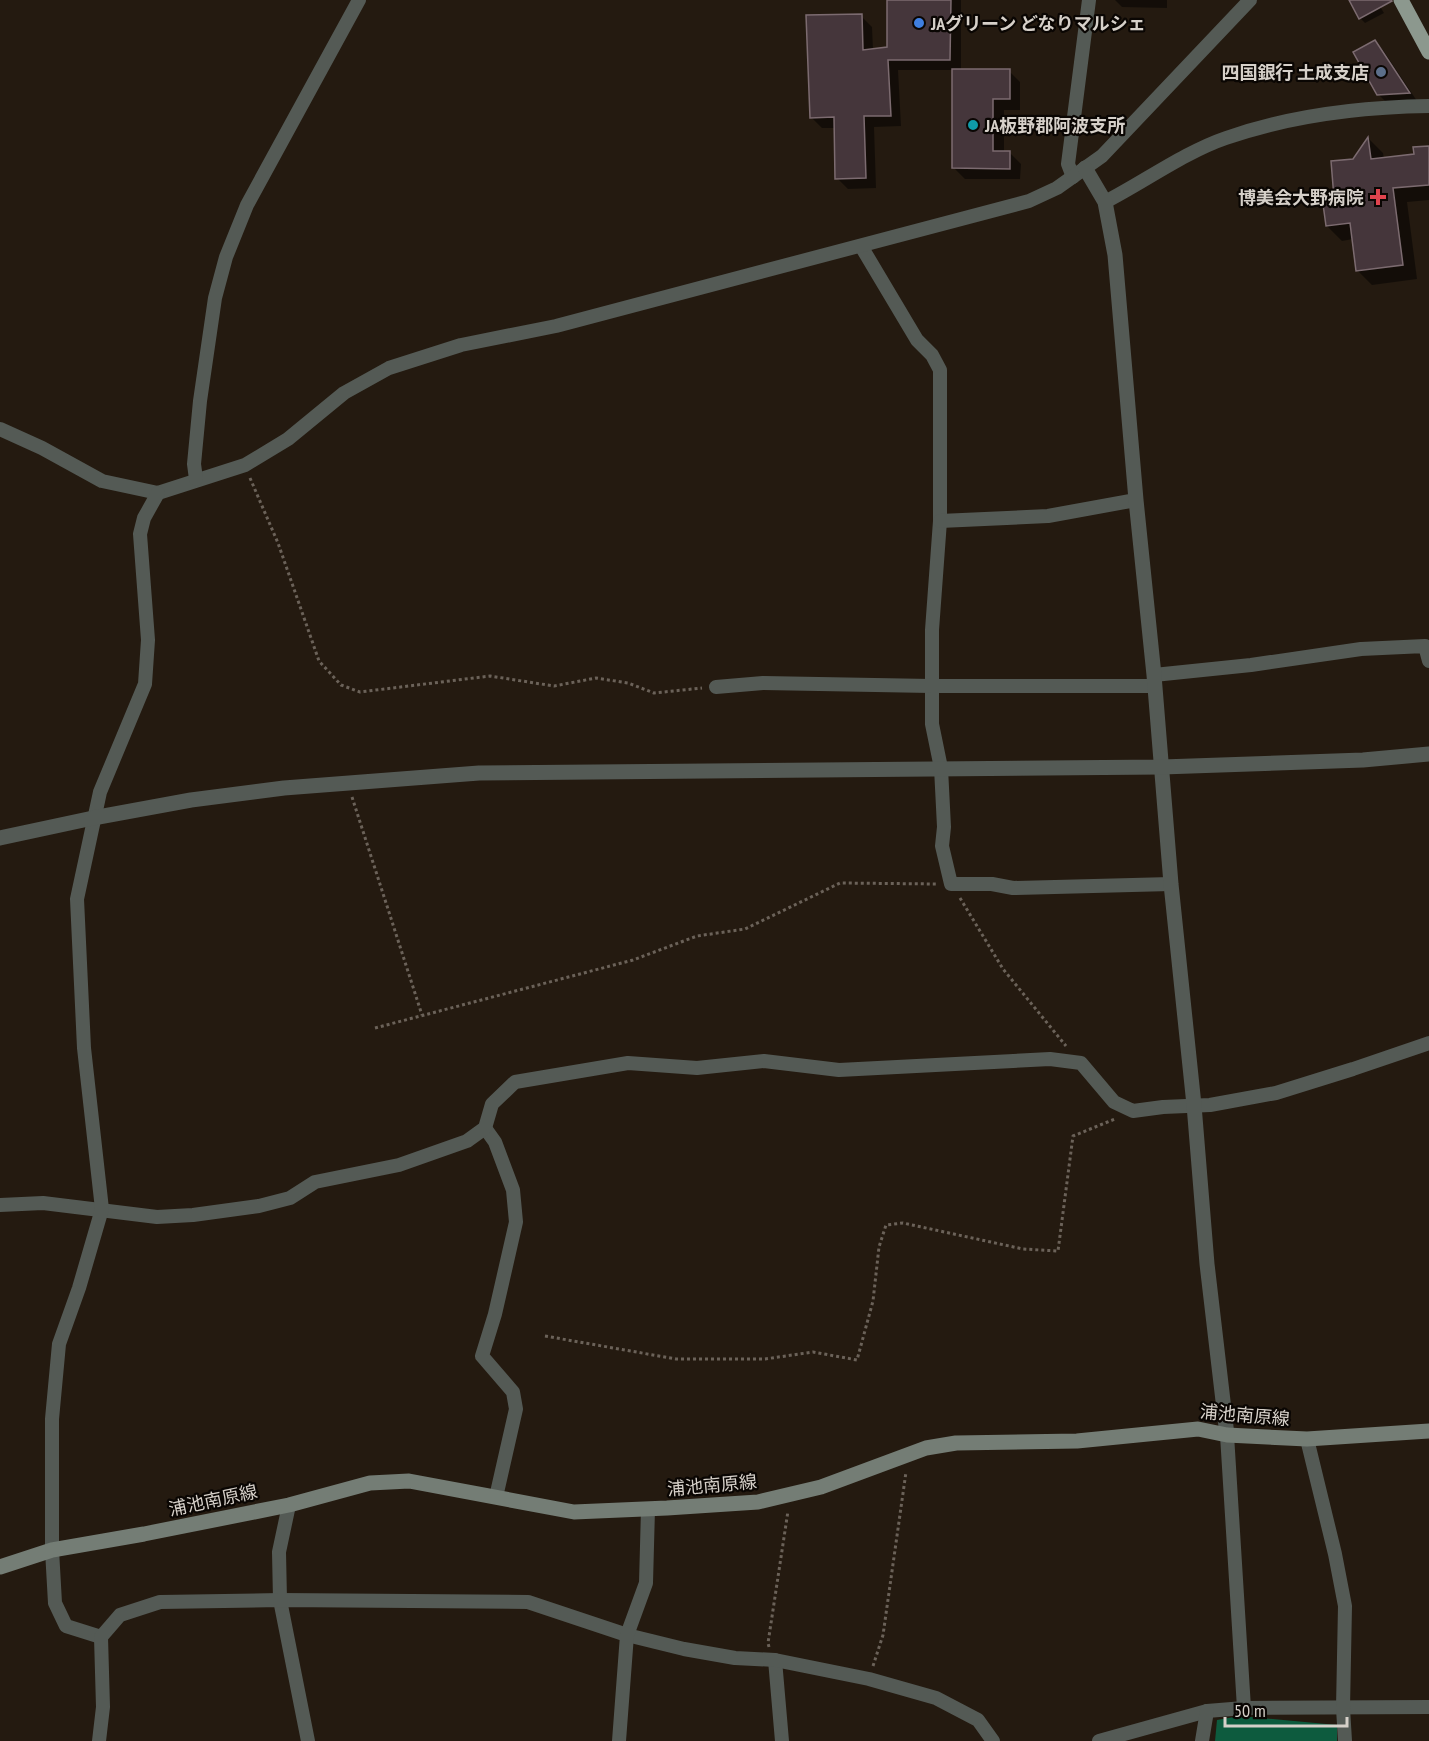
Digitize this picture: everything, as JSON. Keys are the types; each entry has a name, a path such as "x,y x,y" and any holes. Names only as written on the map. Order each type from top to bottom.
{"main road":[{"path":"1401,0 1429,52"},
{"name":"浦池南原線","path":"0,1567 52,1550 144,1534 289,1504 370,1483 409,1481 574,1512 648,1509 758,1502 821,1487 926,1448 956,1443 1077,1440 1198,1429 1227,1435 1307,1439 1429,1431"}],"street":[{"path":"196,479 194,464 200,400 215,298 226,257 247,206 358,0"},
{"path":"1089,0 1068,164 1079,172 1106,202 1115,255 1136,500 1155,681 1171,884 1227,1435 1244,1708"},
{"path":"0,429 42,448 102,481 158,493 245,465 288,439 344,393 389,368 461,345 556,326 1029,201 1057,188 1102,156 1250,0"},
{"path":"1106,202 1168,166 1225,138 1298,118 1379,107 1429,106"},
{"path":"861,246 917,340 932,356 940,370 940,521 932,630 931,686 932,724 941,768 944,827 942,846 951,884 992,884 1013,888 1171,884"},
{"path":"101,1637 66,1626 55,1603 52,1550 52,1419 59,1344 79,1288 102,1209 84,1047 77,899 100,792 145,684 148,640 140,534 144,519 158,493"},
{"path":"940,521 1048,516 1136,500"},
{"path":"716,687 763,683 931,686 1155,681 1372,648 1425,646 1429,661"},
{"path":"0,838 203,798 347,782 479,774 1162,767 1363,760 1429,754"},
{"path":"0,1205 43,1203 157,1216 193,1215 259,1206 290,1198 315,1182 399,1165 467,1141 485,1128 492,1104 515,1082 628,1063 696,1068 764,1060 838,1070 1050,1059 1081,1063 1114,1102 1133,1111 1210,1105 1276,1094 1429,1043"},
{"path":"485,1128 495,1143 513,1190 516,1222 495,1314 482,1356 513,1392 516,1409 496,1497"},
{"path":"1307,1439 1345,1606 1343,1708 1345,1741"},
{"path":"289,1504 279,1552 280,1600 308,1741"},
{"path":"619,1741 627,1635 646,1583 648,1509"},
{"path":"99,1741 104,1707 101,1637 120,1616 160,1602 280,1600 528,1602 627,1635 735,1658 775,1660 869,1679 936,1698 978,1720 993,1741"},
{"path":"775,1660 782,1741"},
{"path":"1099,1741 1207,1711 1244,1708 1429,1707"},
{"path":"1202,1741 1207,1711"}],"path":[{"path":"245,465 278,543 319,661 341,685 360,692 490,676 554,686 596,678 628,683 654,693 716,687"},
{"path":"347,782 422,1015"},
{"path":"375,1028 633,960 697,936 745,929 840,884 951,884 1003,969 1081,1063"},
{"path":"544,1336 676,1359 765,1359 813,1352 857,1360 873,1300 879,1247 886,1225 903,1223 1023,1249 1058,1251 1073,1136 1133,1111"},
{"path":"869,1679 882,1635 908,1455"},
{"path":"775,1660 768,1643 790,1494"}],"green space":[{"path":"1240,1716 1337,1725 1337,1741 1215,1741 1217,1720"}],"building":[{"path":"887,0 951,0 950,60 888,60 891,116 864,116 866,178 835,179 834,117 810,118 806,15 862,14 863,50 887,47"},
{"path":"1349,0 1391,0 1392,1 1359,19"},
{"name":"四国銀行 土成支店","path":"1375,40 1410,93 1377,95 1353,52"},
{"name":"JA板野郡阿波支所","path":"952,69 1010,69 1010,99 993,99 993,151 1010,151 1010,169 952,168"},
{"path":"1368,137 1371,159 1414,154 1413,147 1429,146 1429,185 1393,188 1403,265 1356,271 1350,223 1326,226 1323,204 1334,198 1331,161 1353,159"}],"place":[{"name":"JAグリーン どなりマルシェ","path":"919,23"},
{"name":"四国銀行 土成支店","path":"1381,72"},
{"name":"JA板野郡阿波支所","path":"973,125"},
{"name":"博美会大野病院","path":"1378,197"}]}
